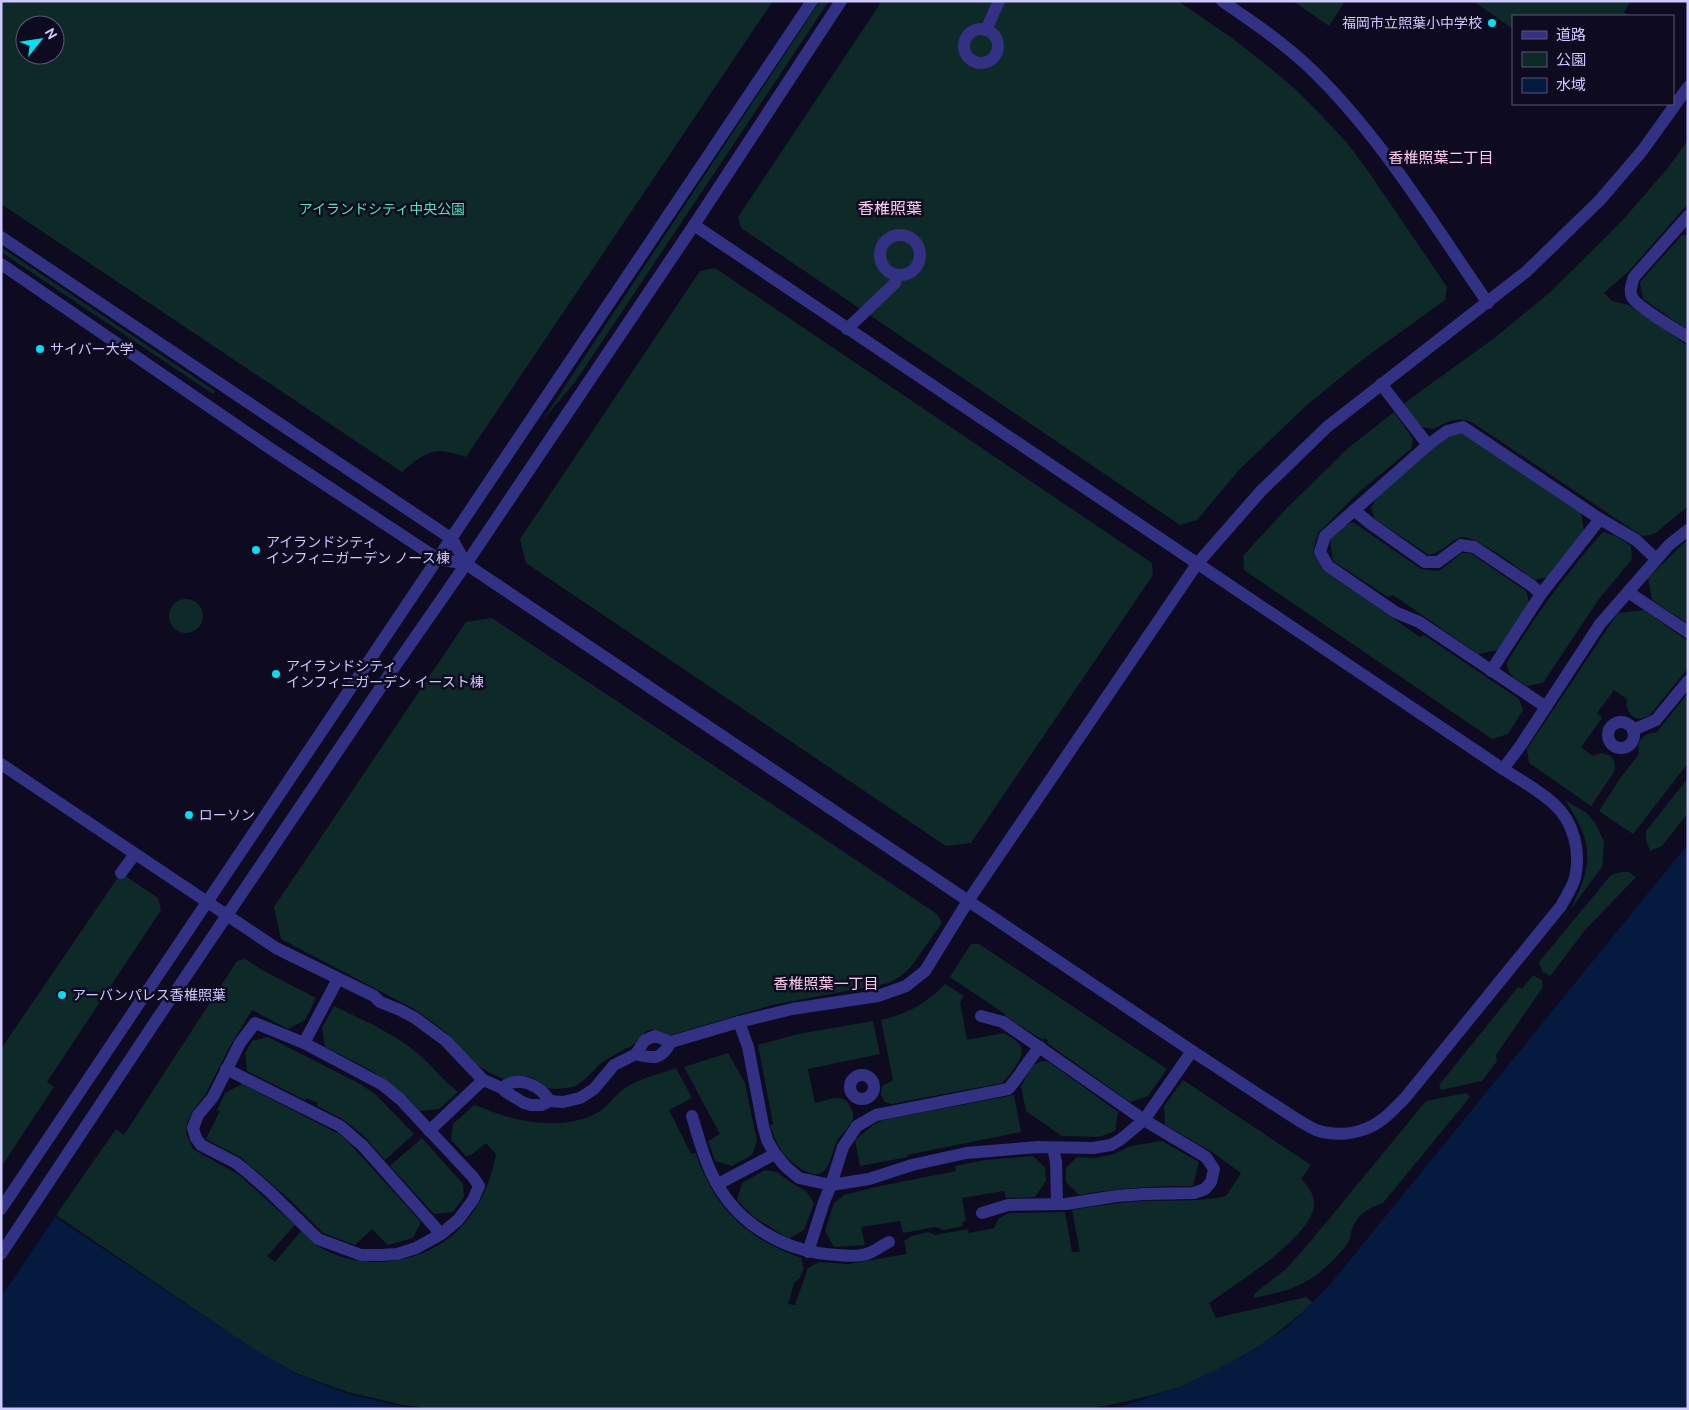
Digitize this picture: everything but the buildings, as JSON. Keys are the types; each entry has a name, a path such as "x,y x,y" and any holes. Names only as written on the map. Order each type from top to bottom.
{"street":[{"path":"1,1208 812,1"},
{"path":"1,1254 391,672 694,225 841,1"},
{"path":"986,30 999,1"},
{"path":"1222,1 1311,69 1339,99 1385,154 1488,304"},
{"path":"1,764 276,948 415,1018 446,1041 483,1080 502,1088 524,1103 542,1105 550,1101 563,1102 580,1098 594,1089 614,1065 636,1054 645,1040 650,1037 656,1036 671,1042 792,1009 878,996 906,986 926,971 968,901 1197,564 1268,485 1327,427 1380,384 1488,304 1528,271 1600,200 1642,151 1688,87"},
{"path":"1687,218 1634,277 1631,287 1632,297 1639,304 1688,338"},
{"path":"1,264 271,449 438,559 466,564 1192,1051 1294,1117 1317,1130 1331,1133 1361,1131 1375,1125 1405,1098 1561,906 1574,879 1577,864 1577,848 1574,836 1562,813 1540,792 1502,769 694,225"},
{"path":"1,237 452,539 466,564"},
{"path":"847,329 895,284 897,275"},
{"path":"1380,384 1428,445"},
{"path":"1546,707 1419,622 1395,612 1328,566 1320,552 1325,536 1428,445 1447,430 1463,427 1636,540 1656,558"},
{"path":"1354,510 1425,562 1438,562 1461,545 1474,547 1531,585 1541,594"},
{"path":"1491,671 1541,594 1600,518"},
{"path":"1502,769 1546,707 1600,624 1656,558 1688,530"},
{"path":"1628,592 1688,632"},
{"path":"1633,730 1656,720 1688,681"},
{"path":"121,873 135,854"},
{"path":"304,1044 338,979"},
{"path":"981,1016 1003,1022 1144,1120 1206,1157 1214,1169 1211,1182 1205,1189 1194,1194 1145,1194 1056,1204 1008,1205 982,1212"},
{"path":"739,1022 748,1047 767,1140 775,1154 799,1178 831,1185 869,1179 912,1166 966,1154 1038,1147 1093,1148 1110,1145 1120,1140 1144,1120 1192,1051"},
{"path":"255,1023 304,1044 383,1085 400,1100 473,1177 479,1186 474,1200 458,1220 441,1234 416,1248 397,1254 361,1254 318,1239 246,1171 236,1163 201,1145 196,1138 193,1128 198,1114 214,1096 226,1069 240,1043 255,1023"},
{"path":"636,1054 651,1058 659,1056 666,1051 671,1042"},
{"path":"808,1252 843,1146 858,1126 876,1115 1008,1089 1040,1047"},
{"path":"226,1069 340,1126 363,1146 441,1234"},
{"path":"429,1131 483,1080"},
{"path":"502,1088 506,1085 528,1082 546,1095 550,1101"},
{"path":"866,1098 876,1115"},
{"path":"692,1116 707,1163 730,1203 751,1224 772,1238 790,1247 808,1252 843,1256 867,1254 889,1242"},
{"path":"1052,1148 1056,1162 1056,1204"},
{"path":"718,1184 775,1154"}],"green space":[{"name":"アイランドシティ中央公園","path":"1,1 773,1 466,457 446,452 431,452 418,459 402,472 1,204"},
{"path":"820,1 829,1 575,382 542,421"},
{"path":"882,1 1178,1 1232,38 1294,88 1347,143 1447,287 1445,300 1362,360 1307,405 1239,470 1197,520 1180,525 741,228 738,217"},
{"path":"1293,1 1345,1 1329,26"},
{"path":"1473,1 1631,1 1624,12 1628,15 1512,15 1512,28"},
{"path":"1688,140 1688,204 1628,272 1604,293 1612,301 1629,305 1688,346 1688,506 1657,532 1642,536 1473,423 1457,420 1433,429 1422,427 1403,404 1493,339 1548,294 1622,221 1667,169"},
{"path":"1682,235 1688,235 1688,330 1643,299 1640,282"},
{"path":"1,247 215,391 213,394 1,252"},
{"path":"715,268 1152,563 1153,575 971,843 946,846 526,563 520,539 700,271"},
{"path":"1394,412 1413,439 1411,449 1358,493 1319,532 1313,553 1323,570 1420,637 1424,635 1519,699 1523,710 1508,734 1492,739 1244,570 1243,556 1286,509 1347,449"},
{"path":"1454,433 1466,434 1581,512 1584,533 1547,577 1535,580 1488,547 1469,538 1462,537 1438,552 1429,555 1375,519 1371,508 1385,488"},
{"path":"1353,522 1421,569 1439,571 1462,553 1470,553 1526,591 1529,602 1498,650 1478,654 1393,595 1388,597 1333,561 1330,539 1345,526"},
{"path":"1603,532 1616,536 1631,546 1632,559 1599,599 1543,683 1527,686 1510,674 1507,662 1552,595"},
{"path":"1688,539 1688,624 1652,600 1648,578"},
{"path":"186,599 193,600 198,604 202,609 202,623 198,628 193,632 186,633 179,632 174,628 170,623 169,616 170,609 174,604 179,600"},
{"path":"1644,610 1688,641 1688,668 1650,715 1638,719 1632,716 1626,705 1627,699 1614,690 1597,713 1602,718 1581,747 1593,756 1601,753 1609,755 1614,760 1615,767 1614,772 1591,806 1529,763 1527,749 1618,613"},
{"path":"492,618 937,914 942,923 910,968 889,983 772,1005 672,1035 656,1030 647,1031 632,1046 600,1064 586,1079 567,1088 552,1089 543,1088 532,1077 524,1076 510,1082 488,1072 474,1063 447,1033 416,1010 281,939 274,907 466,622"},
{"path":"1688,693 1688,763 1633,834 1599,811 1621,777 1639,754 1638,749 1642,738 1657,732"},
{"path":"1688,778 1688,813 1662,846 1650,851 1646,840 1646,831"},
{"path":"1565,800 1587,813 1595,823 1604,841 1602,867 1570,910 1578,894 1587,867 1587,854 1586,842 1581,829 1575,815"},
{"path":"1629,872 1636,877 1586,929 1550,976 1543,972 1539,962 1611,875"},
{"path":"121,873 158,898 161,910 47,1082 54,1087 1,1167 1,1049"},
{"path":"971,944 979,944 1167,1069 1148,1096 1130,1102 1047,1043 1048,1041 1044,1038 1043,1040 1005,1016 1005,1014 950,977"},
{"path":"245,959 316,998 305,1020 288,1029 252,1010 230,1046 205,1095 192,1112 187,1123 186,1133 193,1149 239,1175 295,1225 267,1256 275,1262 302,1230 318,1246 335,1255 354,1260 394,1261 431,1249 448,1239 469,1218 484,1193 491,1174 496,1154 486,1143 471,1155 466,1156 451,1140 453,1124 474,1105 521,1120 547,1123 573,1121 597,1113 632,1084 676,1068 692,1098 669,1110 691,1154 696,1153 702,1169 723,1206 758,1238 802,1258 802,1266 804,1267 800,1278 794,1283 788,1304 795,1305 808,1268 819,1262 848,1264 907,1254 904,1241 912,1236 928,1232 935,1235 968,1229 969,1233 994,1228 999,1218 1009,1213 1065,1212 1072,1252 1080,1252 1072,1210 1127,1202 1196,1200 1226,1196 1241,1173 1212,1152 1165,1125 1164,1106 1183,1080 1311,1165 1301,1179 1309,1189 1314,1201 1313,1210 1307,1222 1284,1248 1209,1303 1216,1318 1306,1297 1313,1303 1261,1345 1212,1375 1159,1393 1088,1409 439,1409 403,1405 347,1392 298,1374 256,1351 56,1215 116,1129 124,1135 237,961"},
{"path":"1533,975 1542,980 1543,987 1496,1055 1497,1061 1482,1081 1441,1090 1439,1085 1518,987 1522,989"},
{"path":"945,984 964,996 960,1002 967,1040 1004,1033 1018,1042 1022,1049 1020,1058 1012,1072 1002,1083 891,1104 885,1102 881,1095 882,1086 893,1080 881,1020 900,1015 916,1007"},
{"path":"334,1006 397,1038 421,1057 458,1092 439,1109 420,1111 387,1081 365,1067 325,1047 322,1028"},
{"path":"873,1021 880,1054 808,1069 815,1103 836,1098 845,1100 852,1111 853,1119 837,1141 825,1170 814,1174 802,1170 783,1153 770,1125 773,1124 758,1045 798,1034"},
{"path":"268,1037 362,1085 376,1095 414,1134 385,1160 363,1135 344,1120 317,1106 318,1103 306,1098 305,1100 247,1071 245,1053 252,1041"},
{"path":"728,1053 745,1083 757,1141 752,1155 732,1166 715,1161 708,1141 720,1134 684,1067"},
{"path":"1042,1061 1049,1062 1118,1112 1115,1131 1099,1137 1062,1136 1026,1111 1021,1086 1033,1065"},
{"path":"242,1084 339,1134 421,1222 413,1238 388,1245 372,1229 355,1245 323,1233 288,1198 240,1157 206,1139 220,1111 217,1110 225,1093"},
{"path":"1466,1093 1470,1097 1383,1203 1369,1209 1357,1219 1351,1231 1350,1240 1326,1267 1307,1281 1289,1289 1254,1298 1254,1294 1286,1269 1310,1242 1426,1101"},
{"path":"1014,1095 1021,1132 860,1166 855,1140 873,1125 883,1120"},
{"path":"422,1138 463,1184 464,1197 453,1212 434,1214 390,1166"},
{"path":"1162,1141 1199,1162 1193,1186 1136,1188 1079,1195 1066,1182 1066,1168 1077,1157 1095,1158 1114,1154 1131,1146"},
{"path":"1033,1156 1045,1168 1046,1181 1035,1197 1006,1198 1004,1191 962,1198 966,1221 962,1222 963,1226 944,1230 935,1227 903,1233 900,1221 861,1227 865,1245 834,1247 825,1231 834,1203 844,1195 956,1171 955,1166 984,1160"},
{"path":"765,1170 777,1172 806,1191 814,1203 804,1230 789,1239 754,1217 737,1200 742,1183"}],"water":[{"path":"1688,844 1688,1409 1114,1409 1182,1386 1222,1367 1288,1327 1333,1281"},
{"path":"1,1181 251,1347 299,1375 348,1394 414,1409 1,1409"}],"pier":[{"path":"1,1179 57,1214 1,1297"}],"place":[{"name":"福岡市立照葉小中学校","path":"1492,23"},
{"name":"サイバー大学","path":"40,349"},
{"name":"アイランドシティ インフィニガーデン ノース棟","path":"256,550"},
{"name":"アイランドシティ インフィニガーデン イースト棟","path":"276,674"},
{"name":"ローソン","path":"189,815"},
{"name":"アーバンパレス香椎照葉","path":"62,995"}],"district":[{"name":"香椎照葉二丁目","path":"1441,157"},
{"name":"香椎照葉","path":"890,208"},
{"name":"香椎照葉一丁目","path":"826,983"}]}
